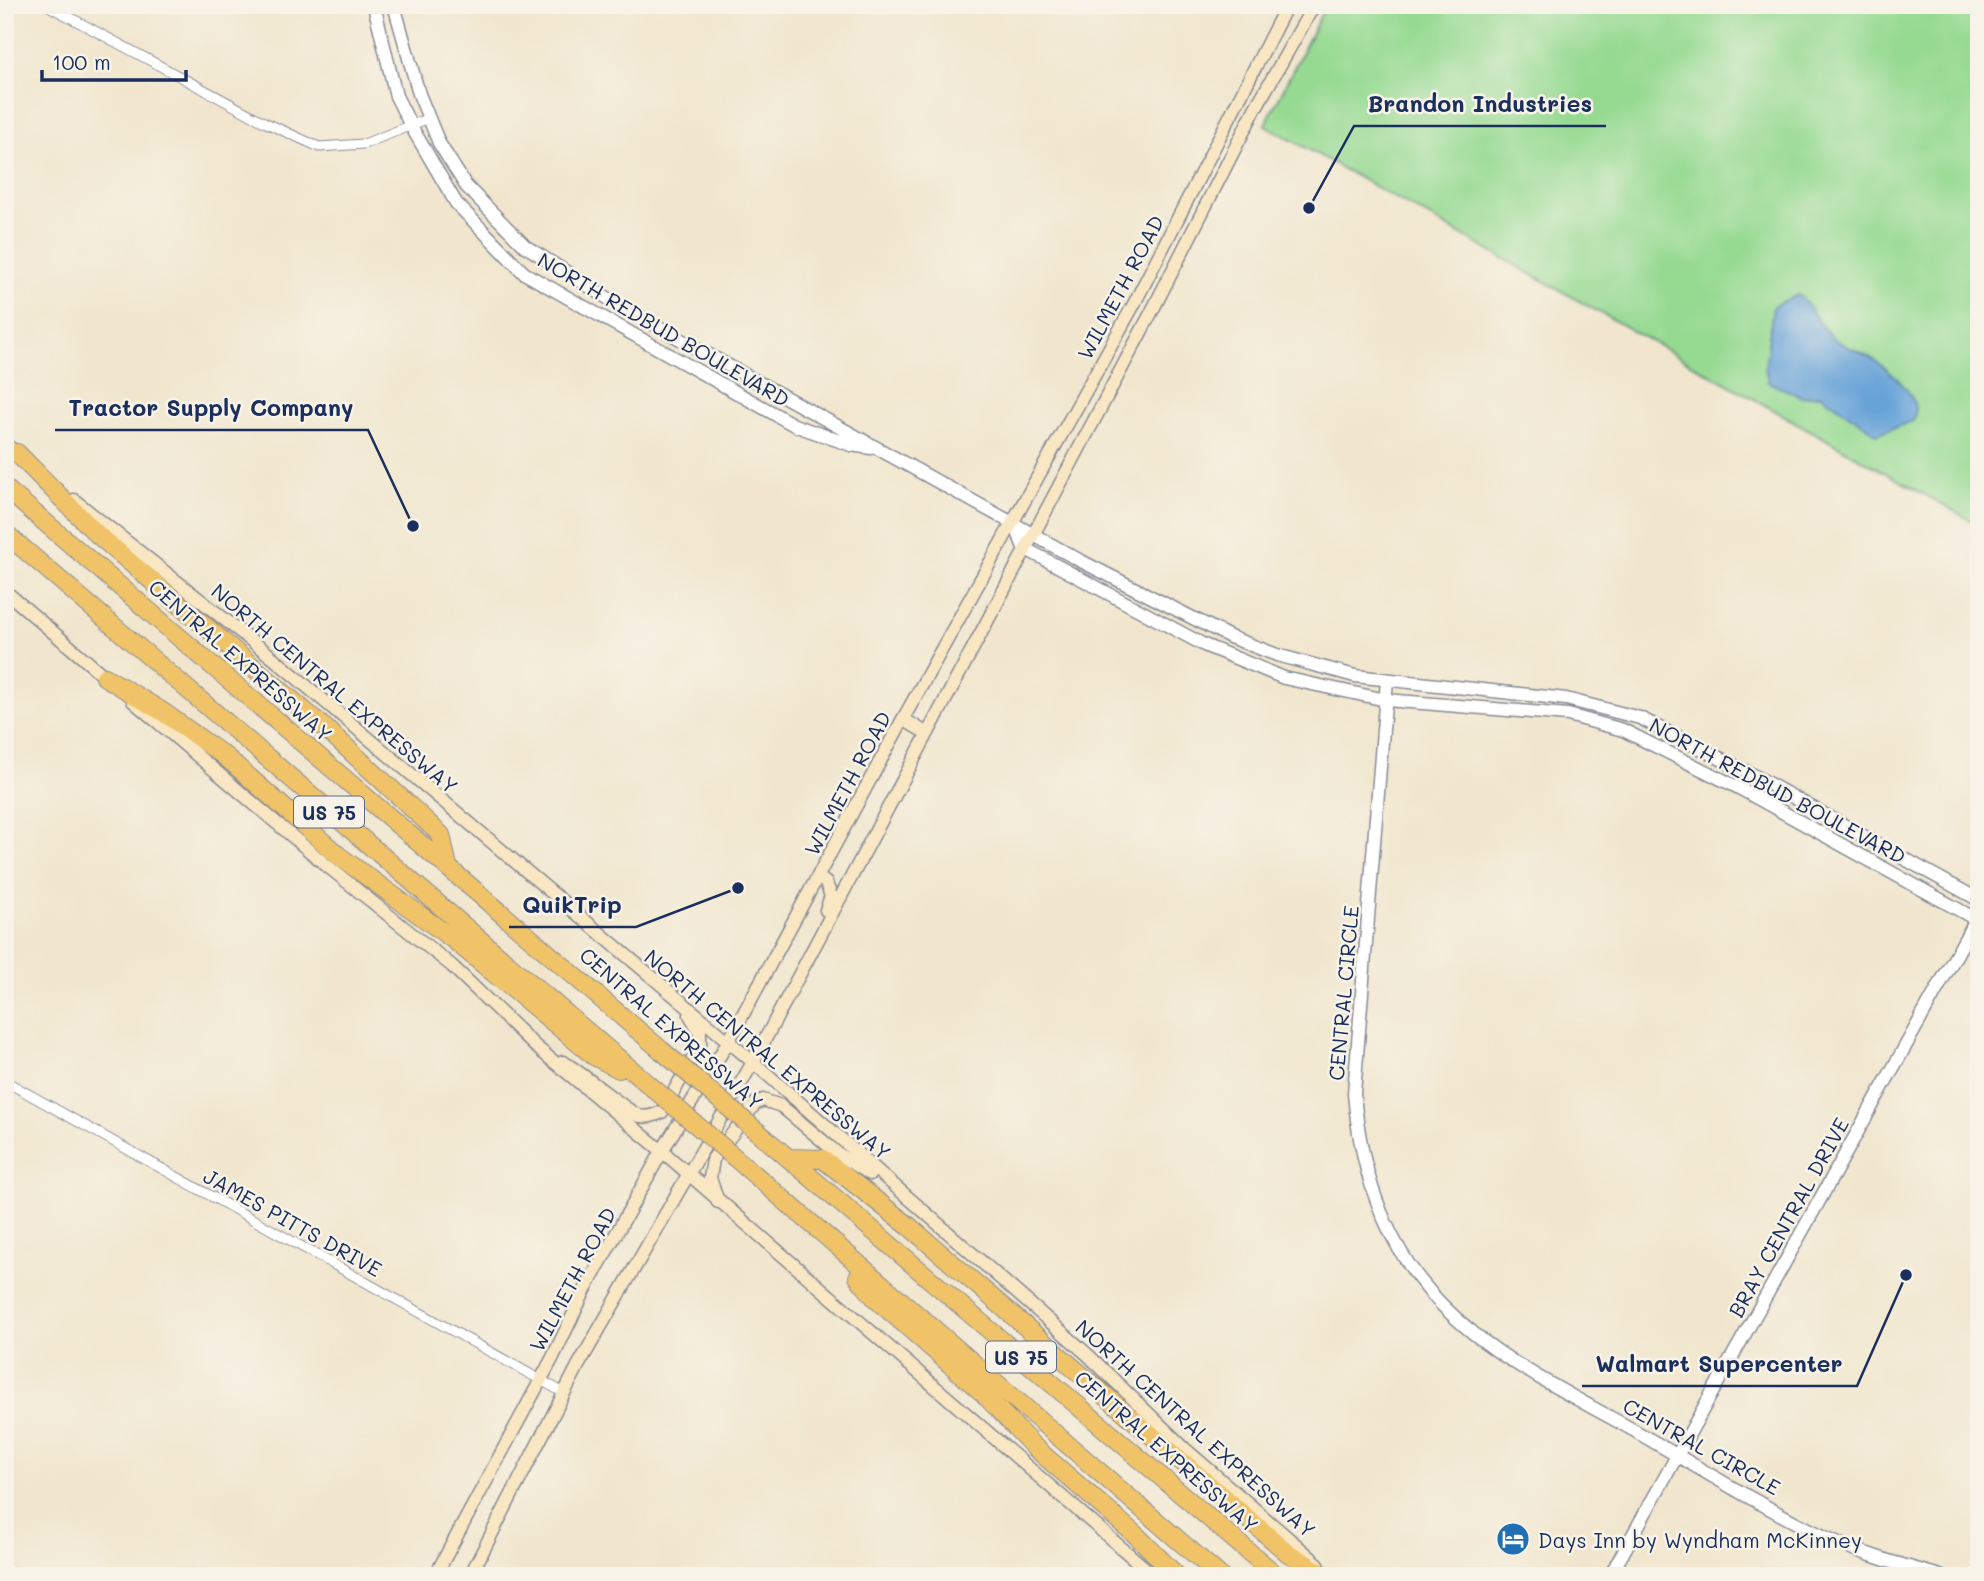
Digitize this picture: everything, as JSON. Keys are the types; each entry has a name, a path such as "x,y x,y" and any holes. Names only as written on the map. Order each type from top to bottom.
{"highway":[{"path":"11,448 98,535 333,735 441,835 448,867"},
{"name":"CENTRAL EXPRESSWAY","path":"5,488 1277,1576"},
{"name":"US 75","path":"5,533 1220,1576"},
{"path":"105,677 163,712 227,758 339,856 454,940 593,1055 654,1089"},
{"path":"788,1158 823,1159 859,1186 1011,1312 1288,1553 1326,1576"},
{"path":"826,1239 876,1298 983,1393 1033,1446 1138,1537 1177,1576"}],"main road":[{"name":"WILMETH ROAD","path":"436,1576 580,1301 662,1152 728,1042 903,719 1015,524 1133,306 1287,5"},
{"name":"WILMETH ROAD","path":"470,1576 564,1393 753,1062 1150,315 1234,148 1314,5"},
{"path":"1218,140 1234,148"},
{"name":"NORTH CENTRAL EXPRESSWAY","path":"11,448 272,657 687,1010 753,1062 1087,1354 1185,1449 1331,1576"},
{"path":"5,592 326,865 452,966 535,1046 1154,1576"},
{"path":"903,719 926,733"},
{"path":"785,999 795,967 831,896 826,883 818,877"},
{"path":"535,1046 583,1073 638,1116 653,1116 662,1112 700,1046 700,1032 687,1010"},
{"path":"718,1203 710,1178 713,1159 755,1104 763,1100 781,1106 837,1153 898,1191"}],"street":[{"path":"47,5 264,122 319,147 364,144 429,118"},
{"name":"NORTH REDBUD BOULEVARD","path":"374,5 394,89 411,126 456,203 524,273 794,425 851,445 882,450"},
{"name":"NORTH REDBUD BOULEVARD","path":"394,5 415,82 429,118 439,143 466,186 491,214 538,256 617,304 1015,524 1248,644 1310,666 1387,680 1566,699 1618,711 1679,735 1979,901"},
{"path":"1015,524 1024,548"},
{"name":"NORTH REDBUD BOULEVARD","path":"1024,548 1223,654 1283,678 1386,700 1553,713 1613,727 1675,753 1978,918"},
{"name":"CENTRAL CIRCLE","path":"1387,680 1354,1093 1361,1151 1383,1216 1418,1276 1467,1329 1505,1357 1824,1536 1886,1561 1940,1576"},
{"path":"1613,727 1618,711"},
{"path":"1808,825 1816,810"},
{"name":"BRAY CENTRAL DRIVE","path":"1610,1576 1978,918"},
{"name":"JAMES PITTS DRIVE","path":"5,1081 564,1393"}],"green space":[{"path":"1326,5 1979,5 1979,525 1265,125"}],"water":[{"path":"1798,295 1832,337 1871,358 1903,385 1914,403 1913,421 1877,434 1821,395 1802,397 1768,382 1765,367 1773,306"}],"place":[{"name":"Brandon Industries","path":"1309,208"},
{"name":"Tractor Supply Company","path":"413,526"},
{"name":"QuikTrip","path":"738,888"},
{"name":"Walmart Supercenter","path":"1906,1275"},
{"name":"Days Inn by Wyndham McKinney","path":"1513,1539"}]}
